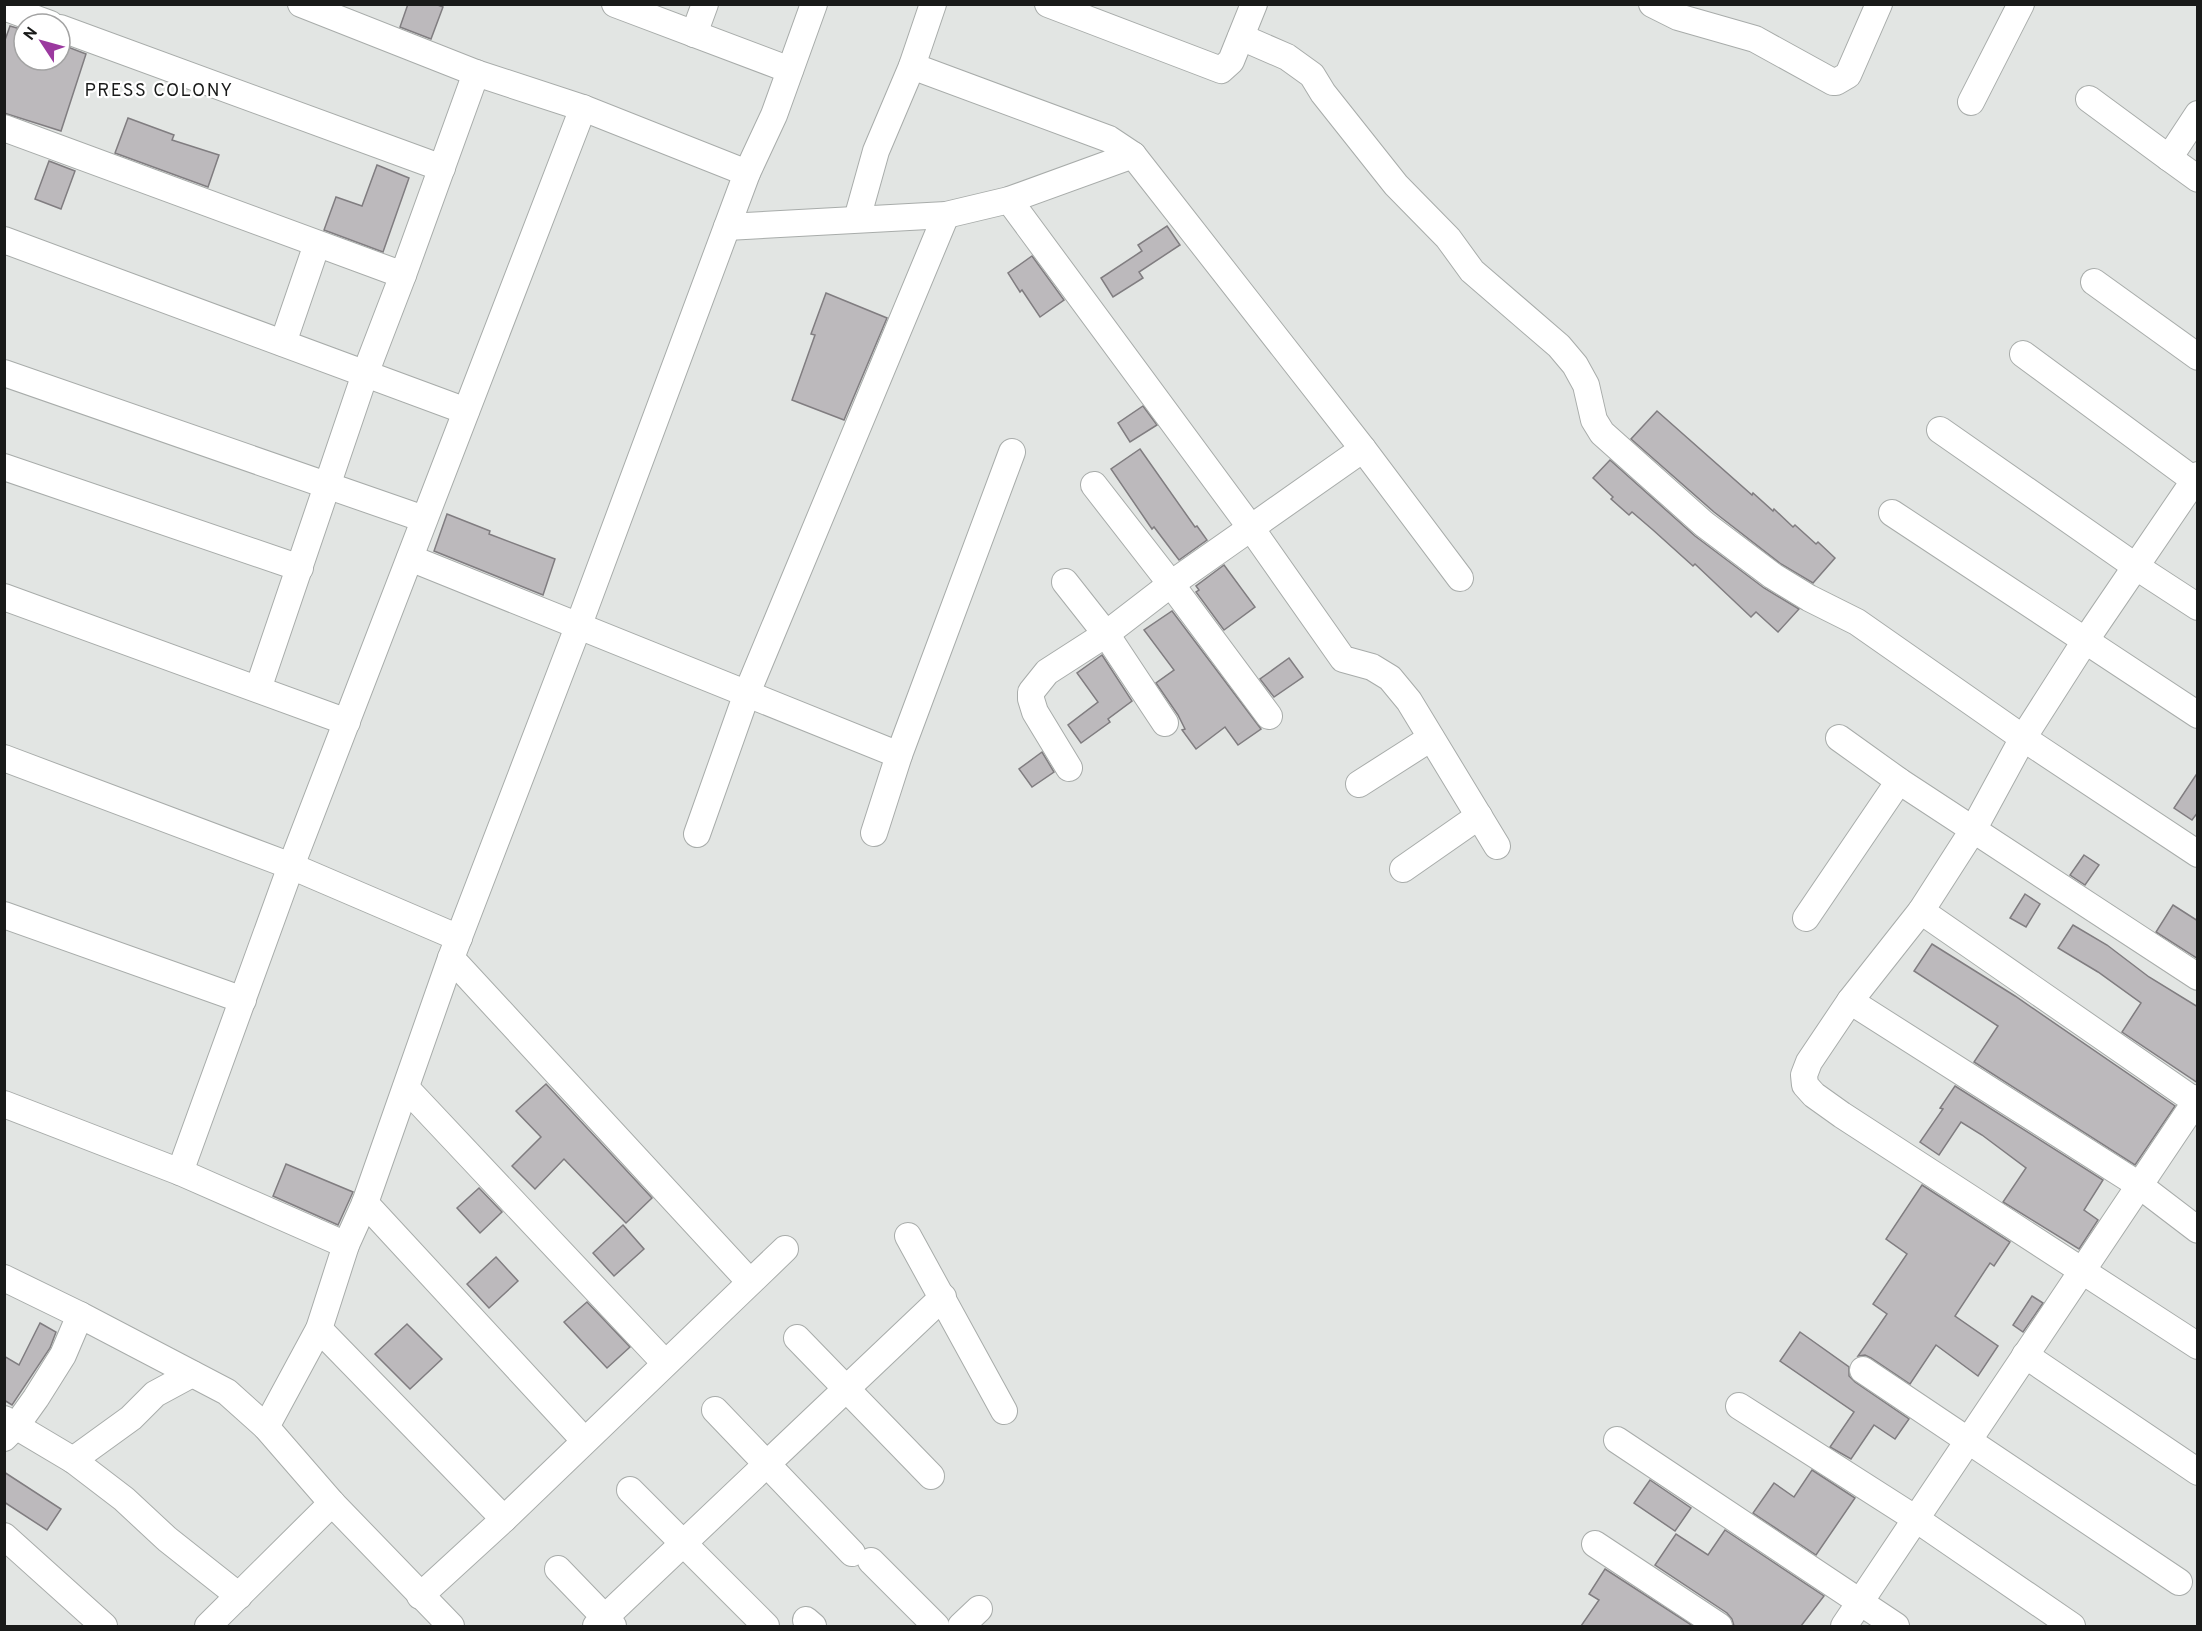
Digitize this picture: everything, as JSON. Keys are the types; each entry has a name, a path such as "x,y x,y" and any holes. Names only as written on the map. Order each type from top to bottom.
{"street":[{"path":"301,4 476,73 583,108 747,173"},
{"path":"615,4 790,70"},
{"path":"694,34 705,4"},
{"path":"266,1427 319,1329 346,1245 365,1203 455,948 578,627 747,173 774,115 814,4"},
{"path":"857,219 876,151 912,66 933,4"},
{"path":"1048,4 1221,70 1231,61 1254,4"},
{"path":"1652,4 1678,17 1755,39 1833,82 1848,75 1879,4"},
{"path":"1971,102 2021,4"},
{"path":"72,32 442,168"},
{"path":"1240,37 1287,57 1312,75 1329,101 1396,185 1448,238 1472,271 1559,346 1575,365 1586,385 1594,420 1602,433 1704,524 1773,576 1809,598 1857,622 2023,738 2198,854"},
{"path":"912,66 1109,139 1133,155 1363,449 1460,578"},
{"path":"258,689 329,486 365,374 476,73"},
{"path":"2089,99 2198,179"},
{"path":"180,1172 291,867 583,108"},
{"path":"2169,158 2198,114"},
{"path":"4,128 403,275"},
{"path":"727,227 946,215 1009,200 1133,155"},
{"path":"1009,200 1251,528 1343,659 1372,668 1390,678 1409,701 1497,846"},
{"path":"697,834 747,693 946,215"},
{"path":"4,240 466,411"},
{"path":"283,343 317,244"},
{"path":"2094,282 2198,357"},
{"path":"2023,354 2196,479 2135,566 2023,738 1973,830 1921,911 1850,1001 1809,1062 1804,1075 1805,1085 1842,1115 2198,1346"},
{"path":"4,373 424,519"},
{"path":"1940,430 2135,566 2198,606"},
{"path":"1070,768 1035,712 1031,693 1047,672 1106,634 1171,584 1363,449"},
{"path":"873,833 899,755 1012,452"},
{"path":"4,467 300,568"},
{"path":"1094,485 1269,716"},
{"path":"1892,513 2198,715"},
{"path":"410,558 899,755"},
{"path":"1065,582 1106,634 1166,723"},
{"path":"4,597 347,722"},
{"path":"1359,784 1431,738"},
{"path":"1839,738 1899,781 2198,977"},
{"path":"4,758 291,867 455,948 750,1282"},
{"path":"1806,918 1899,781"},
{"path":"1403,869 1479,816"},
{"path":"1844,1626 2197,1101 1921,911"},
{"path":"4,915 243,1000"},
{"path":"1850,1001 2139,1185 2198,1230"},
{"path":"406,1088 665,1363"},
{"path":"4,1104 180,1172 346,1245"},
{"path":"365,1203 584,1440"},
{"path":"908,1236 1004,1412"},
{"path":"420,1596 504,1519 785,1249"},
{"path":"4,1278 227,1392 266,1427 332,1503 451,1626"},
{"path":"558,1569 604,1624 684,1544 943,1297"},
{"path":"80,1315 63,1355 8,1428 73,1460 124,1499 167,1539 239,1596"},
{"path":"319,1329 504,1519"},
{"path":"797,1338 931,1476"},
{"path":"2025,1355 2198,1472"},
{"path":"1863,1370 2180,1582"},
{"path":"73,1460 131,1418 155,1394 192,1374"},
{"path":"1739,1406 1916,1519 2072,1626"},
{"path":"715,1410 767,1465 861,1557 936,1626"},
{"path":"1617,1440 1896,1626"},
{"path":"630,1490 766,1626"},
{"path":"208,1626 332,1503"},
{"path":"4,1536 104,1626"},
{"path":"1595,1544 1719,1626"},
{"path":"961,1626 979,1609"}],"building":[{"path":"408,4 435,4 443,7 431,39 400,27"},
{"path":"10,26 12,27 12,72 72,72 72,49 86,54 61,131 4,113 4,43"},
{"path":"128,118 174,135 172,140 219,155 208,187 115,153"},
{"path":"49,161 75,171 61,209 35,199"},
{"path":"377,165 409,178 383,252 324,230 336,197 362,206"},
{"path":"1167,226 1180,245 1139,272 1143,278 1113,297 1101,278 1142,251 1138,245"},
{"path":"1032,256 1064,300 1040,317 1008,273"},
{"path":"826,293 887,318 844,420 792,400 815,335 811,334"},
{"path":"1143,406 1157,425 1130,442 1118,423"},
{"path":"1657,411 1752,495 1753,493 1773,511 1774,509 1793,527 1795,525 1816,544 1818,542 1835,558 1813,583 1781,564 1714,512 1631,439"},
{"path":"1140,449 1195,527 1197,526 1207,540 1179,560 1154,527 1152,529 1111,469"},
{"path":"1610,460 1695,536 1764,588 1799,609 1778,632 1756,612 1751,617 1695,564 1693,566 1632,512 1629,515 1611,499 1613,497 1593,478"},
{"path":"447,514 490,531 489,534 555,559 543,595 434,551"},
{"path":"1224,565 1255,607 1224,630 1196,592 1199,590 1196,586"},
{"path":"1172,611 1261,729 1238,745 1225,727 1196,749 1182,730 1185,729 1178,715 1156,683 1174,670 1144,630"},
{"path":"1102,655 1132,701 1108,719 1110,722 1081,743 1068,725 1098,702 1077,673"},
{"path":"1289,658 1303,677 1274,697 1260,679"},
{"path":"1042,752 1054,772 1032,787 1019,769"},
{"path":"2198,772 2198,812 2192,820 2174,808"},
{"path":"2084,855 2099,865 2085,885 2070,875"},
{"path":"2025,894 2040,904 2026,927 2010,918"},
{"path":"2173,905 2198,921 2198,959 2156,932"},
{"path":"2073,925 2107,945 2149,977 2198,1007 2198,1083 2122,1032 2141,1003 2098,972 2058,948"},
{"path":"1932,944 2015,996 2175,1106 2135,1165 1974,1062 1998,1026 1914,971"},
{"path":"546,1084 652,1198 626,1223 564,1159 535,1189 512,1166 541,1137 516,1111"},
{"path":"1955,1086 2103,1180 2084,1210 2098,1220 2079,1249 2003,1202 2026,1168 1982,1135 1961,1122 1939,1155 1920,1142 1943,1109 1940,1108"},
{"path":"286,1164 353,1192 338,1225 273,1196"},
{"path":"1922,1185 2010,1242 1994,1266 1990,1263 1955,1316 1998,1346 1978,1376 1936,1345 1910,1384 1871,1358 1865,1355 1858,1356 1887,1314 1873,1304 1907,1254 1886,1239"},
{"path":"479,1188 502,1212 480,1233 457,1208"},
{"path":"623,1225 644,1249 614,1276 593,1253"},
{"path":"496,1257 518,1281 489,1308 467,1284"},
{"path":"2032,1296 2043,1303 2023,1332 2013,1325"},
{"path":"587,1302 630,1347 607,1368 564,1322"},
{"path":"40,1323 56,1332 50,1348 12,1405 4,1400 4,1356 19,1365"},
{"path":"407,1324 442,1359 410,1389 375,1354"},
{"path":"1800,1332 1849,1367 1849,1376 1855,1382 1909,1419 1895,1439 1874,1425 1851,1459 1830,1447 1854,1412 1780,1361"},
{"path":"1812,1470 1855,1498 1816,1555 1753,1513 1774,1483 1794,1497"},
{"path":"4,1472 61,1509 47,1530 4,1502"},
{"path":"1650,1480 1691,1508 1675,1531 1634,1503"},
{"path":"1725,1530 1824,1596 1801,1626 1734,1626 1727,1613 1655,1565 1676,1534 1708,1555"},
{"path":"1605,1569 1693,1626 1581,1626 1599,1600 1589,1594"}],"district":[{"name":"PRESS COLONY","path":"159,90"}]}
